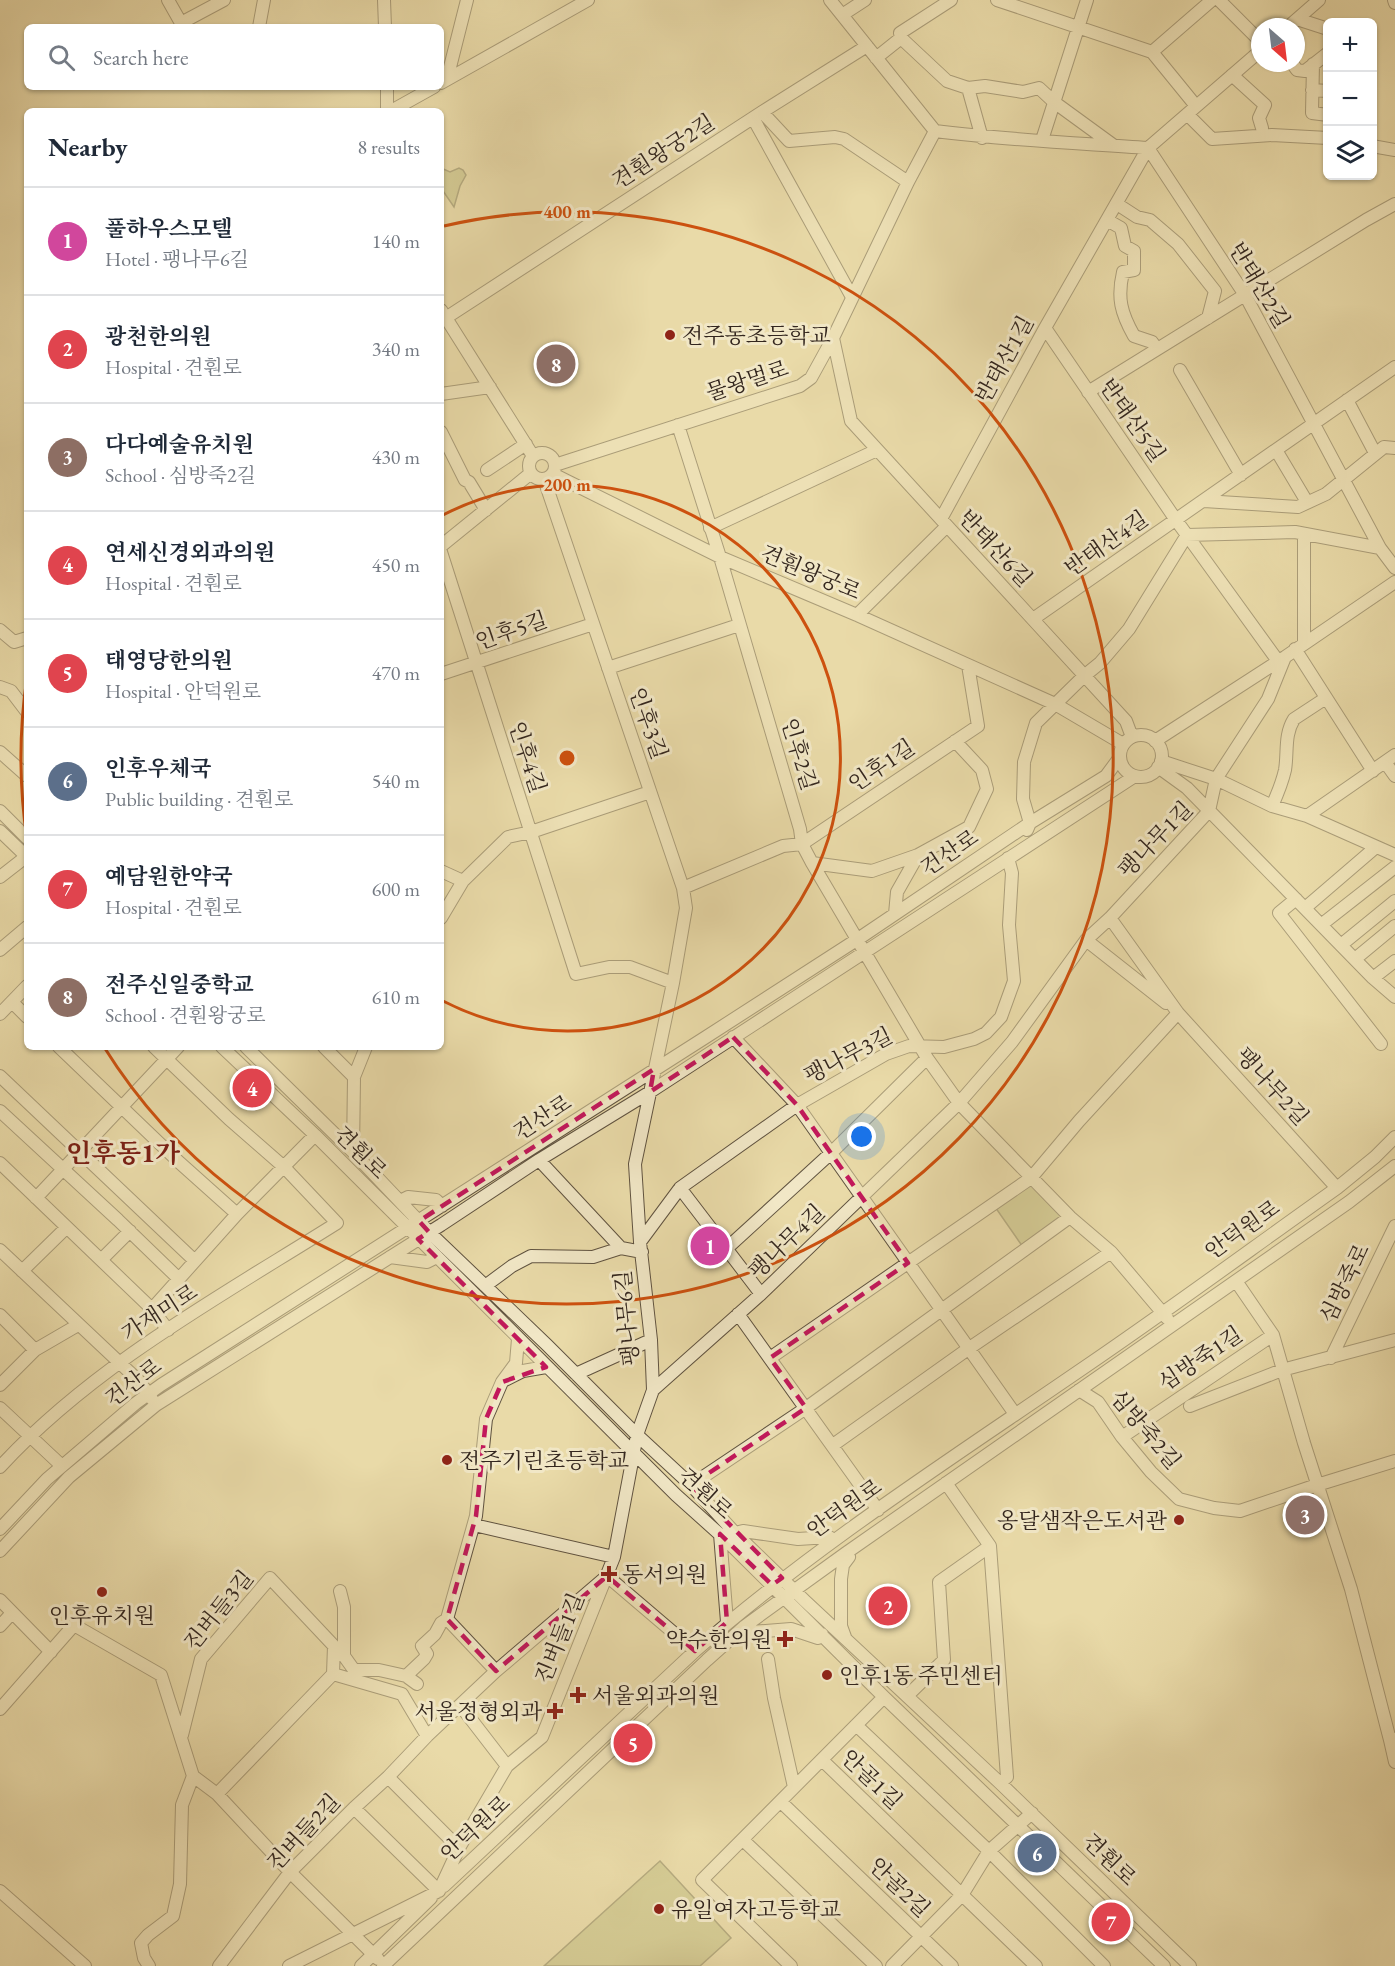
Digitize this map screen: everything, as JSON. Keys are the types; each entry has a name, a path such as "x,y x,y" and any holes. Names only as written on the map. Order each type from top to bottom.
{"street":[{"path":"168,0 180,24"},
{"path":"183,24 224,0"},
{"path":"260,24 264,0"},
{"path":"384,0 385,24"},
{"path":"444,81 467,0"},
{"path":"444,81 588,0"},
{"path":"830,0 934,131 982,138 1148,148"},
{"path":"842,15 865,0"},
{"path":"951,0 900,33 901,38 947,81 968,88 986,86 1023,92 1039,88 1054,102 1114,146"},
{"path":"997,0 1152,51 1212,139 1267,131 1323,137"},
{"path":"1042,140 1087,0"},
{"path":"1152,51 1212,0"},
{"path":"1219,0 1251,32"},
{"path":"1298,18 1319,0"},
{"path":"1305,25 1323,27"},
{"path":"876,58 901,38"},
{"name":"견훤왕궁2길","path":"444,315 867,46"},
{"path":"1305,71 1323,57"},
{"name":"반태산1길","path":"857,615 944,523 1045,328 1148,148 1251,59"},
{"path":"1313,64 1312,113 1323,114"},
{"path":"1232,75 1265,105 1259,117 1267,131"},
{"path":"968,88 982,138"},
{"path":"387,90 389,108"},
{"path":"395,108 428,90"},
{"path":"1312,90 1323,91"},
{"path":"758,115 789,141 844,139 908,182"},
{"path":"758,115 852,297"},
{"name":"물왕멀로","path":"551,472 678,425 800,386 812,378 934,131"},
{"path":"1377,147 1395,150"},
{"name":"반태산2길","path":"1148,148 1245,295 1380,548"},
{"path":"1117,204 1137,217 1150,220 1178,244 1215,291 1208,318"},
{"path":"1088,392 1395,204"},
{"path":"1107,220 1120,228 1125,246 1134,251 1134,270 1124,272 1120,287 1123,317 1134,336 1152,342 1157,349"},
{"path":"444,319 533,456"},
{"name":"반태산5길","path":"1045,328 1187,535 1290,653 1326,698 1373,771"},
{"name":"반태산6길","path":"833,338 851,421 1126,721 1128,740"},
{"name":"반태산4길","path":"1033,619 1395,367"},
{"path":"1180,370 1241,475"},
{"path":"444,394 490,387"},
{"path":"1347,400 1375,453"},
{"name":"인후2길","path":"678,425 720,557 800,829 802,844 866,952"},
{"path":"444,437 465,480 469,482 486,510"},
{"path":"487,470 526,444"},
{"path":"1204,501 1303,504 1326,494 1384,447 1395,448"},
{"path":"710,528 877,450"},
{"path":"1276,450 1303,504"},
{"path":"547,454 551,457 551,472 540,479 531,473 529,465 533,456 547,454"},
{"name":"견훤왕궁로","path":"551,472 720,557 857,615 1055,704 1128,740"},
{"name":"인후3길","path":"551,472 593,624 683,888 686,908 650,1092"},
{"path":"444,544 531,473"},
{"path":"1209,811 1216,779 1268,699 1290,653 1304,534"},
{"path":"1013,855 1030,823 1023,799 1024,762 1036,723 1100,663 1129,629 1187,535 1304,534 1380,548 1395,568"},
{"name":"인후4길","path":"444,561 576,974 609,967 630,968 673,983"},
{"path":"1155,741 1395,582"},
{"name":"인후5길","path":"444,673 593,624"},
{"path":"608,668 740,625"},
{"path":"0,630 14,642 24,640"},
{"name":"인후1길","path":"683,888 783,846 802,844 978,726 968,665"},
{"path":"0,687 11,691 24,708"},
{"path":"1272,806 1284,772 1287,734 1291,724 1294,719 1326,698"},
{"path":"1128,740 1144,735 1155,741 1161,750 1159,764"},
{"name":"건산로","path":"0,1529 62,1466 152,1399 407,1228 858,939 1030,823 1106,777 1120,757 1128,740"},
{"path":"812,863 872,871 918,855 969,826 987,789 982,770 955,741"},
{"path":"0,753 24,773"},
{"path":"1120,757 1124,768 1135,776"},
{"path":"1307,816 1390,759 1395,776"},
{"path":"1159,764 1216,779 1272,806 1307,816 1395,855"},
{"path":"1159,764 1209,811"},
{"name":"건산로","path":"0,1551 69,1477 152,1399 390,1257 539,1160 650,1092 1135,776 1148,775 1159,764"},
{"path":"444,913 463,881 508,837 531,832 650,792"},
{"path":"0,811 24,835"},
{"name":"팽나무1길","path":"1086,940 1110,918 1209,811 1395,997"},
{"path":"0,831 24,853"},
{"path":"1305,908 1376,847"},
{"path":"895,914 897,892 918,855"},
{"name":"건산로","path":"920,1046 944,1047 974,1039 986,1033 1001,1017 1014,981 1009,925 1013,855"},
{"path":"0,877 24,858"},
{"path":"1321,925 1395,867"},
{"path":"444,872 463,881"},
{"path":"1296,898 1279,913 1381,1044"},
{"path":"1341,945 1395,901"},
{"name":"팽나무2길","path":"1110,918 1178,1012 1337,1188"},
{"path":"1355,958 1395,926"},
{"path":"0,950 24,930"},
{"path":"959,1103 1012,1042 1086,940"},
{"name":"팽나무2길","path":"1086,940 1178,1012"},
{"name":"팽나무3길","path":"866,952 927,1058 959,1103 1070,1217 1111,1252 1173,1326"},
{"path":"1374,978 1395,961"},
{"path":"0,1014 24,989"},
{"path":"12,1002 24,1014"},
{"path":"770,1358 1031,1178 1178,1012"},
{"path":"733,1037 797,1105 1015,1414"},
{"name":"팽나무3길","path":"797,1105 885,1054 909,1046 920,1046"},
{"path":"61,1050 237,1214"},
{"path":"157,1050 229,1119 284,1167"},
{"path":"36,1198 175,1050"},
{"name":"견훤로","path":"225,1050 315,1135 676,1496 847,1641 1032,1813 1190,1966"},
{"name":"견훤로","path":"249,1050 353,1152 429,1232 691,1485 777,1582"},
{"path":"327,1050 354,1077"},
{"path":"353,1152 354,1077 365,1050"},
{"name":"팽나무4길","path":"726,1249 831,1153 927,1058"},
{"path":"0,1076 195,1261"},
{"name":"팽나무6길","path":"637,1435 653,1390 651,1340 635,1164 650,1092"},
{"name":"팽나무4길","path":"738,1314 959,1103"},
{"path":"761,1294 680,1188 797,1105"},
{"path":"1,1115 130,1231 178,1279"},
{"path":"152,1308 237,1214 315,1135"},
{"name":"안덕원로","path":"361,1966 727,1622 834,1540 1337,1188 1375,1157 1395,1137"},
{"name":"건산로","path":"539,1160 621,1248"},
{"path":"0,1163 152,1308 168,1330"},
{"name":"안덕원로","path":"384,1966 738,1633 846,1553 1349,1202 1395,1166"},
{"name":"가재미로","path":"0,1250 120,1362 338,1223 284,1167"},
{"name":"팽나무6길","path":"641,1247 680,1188"},
{"path":"400,1201 408,1197 436,1200 442,1206"},
{"path":"691,1485 806,1408 1070,1217"},
{"name":"심방죽로","path":"1331,1358 1395,1226"},
{"path":"22,1271 66,1228"},
{"path":"98,1256 130,1231"},
{"path":"485,1286 512,1266 531,1256 593,1257 621,1248 641,1247"},
{"path":"834,1445 968,1349 1111,1252"},
{"path":"390,1257 427,1262 437,1257"},
{"name":"심방죽1길","path":"1236,1281 1273,1335 1317,1485"},
{"path":"738,1314 834,1445 878,1510"},
{"name":"팽나무6길","path":"653,1390 738,1314"},
{"path":"0,1315 35,1350"},
{"path":"0,1385 35,1350 78,1325"},
{"name":"심방죽1길","path":"1122,1437 1273,1335"},
{"path":"518,1339 518,1369"},
{"path":"576,1374 651,1340"},
{"name":"심방죽1길","path":"1190,1406 1282,1370 1395,1340"},
{"path":"0,1467 30,1434 120,1362 139,1381 152,1399"},
{"path":"406,1676 424,1659 427,1653 422,1646 447,1619 474,1525 486,1419 502,1382 518,1369 546,1367"},
{"name":"심방죽2길","path":"1079,1390 1098,1402 1122,1437 1151,1472 1179,1498 1214,1508 1240,1511 1395,1461"},
{"path":"0,1408 62,1466"},
{"name":"진버들1길","path":"439,1891 459,1848 507,1766 542,1737 614,1557 637,1435"},
{"path":"946,1483 990,1546 1007,1777 1000,1783"},
{"path":"1317,1485 1351,1589 1392,1740 1395,1762"},
{"path":"474,1525 614,1557"},
{"path":"735,1533 743,1531 798,1539 829,1537 834,1540"},
{"path":"720,1534 727,1622"},
{"path":"907,1696 944,1660 939,1582 990,1546"},
{"path":"846,1553 849,1557 843,1565 841,1579 840,1620 847,1641"},
{"path":"607,1576 695,1651"},
{"name":"진버들2길","path":"219,1966 291,1872 354,1808 496,1671 607,1576"},
{"name":"진버들3길","path":"181,1737 201,1659 270,1578 334,1646 333,1674"},
{"path":"340,1591 344,1607 344,1656 354,1670 379,1670 406,1676 417,1684"},
{"name":"견훤로","path":"790,1594 822,1634 884,1697 1019,1825 1160,1965"},
{"path":"0,1600 51,1652"},
{"path":"0,1626 12,1612"},
{"path":"447,1619 496,1671"},
{"path":"0,1709 74,1625 161,1675 193,1776 217,1794 384,1966"},
{"path":"738,1633 791,1629 818,1638 822,1634"},
{"path":"768,1659 774,1698 794,1787"},
{"path":"217,1794 333,1674 402,1694 428,1736"},
{"name":"안골1길","path":"791,1966 702,1880 884,1697"},
{"path":"460,1705 507,1766"},
{"name":"안골1길","path":"856,1725 989,1851"},
{"name":"안골1길","path":"822,1760 892,1828"},
{"path":"149,1966 144,1958 141,1943 173,1916 180,1884 183,1805 193,1776"},
{"path":"388,1777 459,1848"},
{"name":"안골2길","path":"781,1802 952,1966"},
{"path":"289,1966 439,1891 354,1808"},
{"name":"안골2길","path":"892,1966 962,1895 989,1851 1032,1813"},
{"name":"안골2길","path":"892,1828 1035,1966"},
{"path":"743,1840 876,1966"},
{"path":"989,1851 1104,1966"},
{"path":"0,1891 85,1966"},
{"path":"1160,1965 1173,1949"}],"highlighted area":[{"path":"733,1037 797,1105 908,1263 770,1358 806,1408 691,1485 782,1578 772,1585 720,1534 727,1622 695,1651 607,1576 496,1671 447,1619 476,1516 486,1419 502,1382 546,1367 418,1239 429,1232 419,1221 654,1069 650,1092"}],"shaded area":[{"path":"459,168 466,175 454,207 444,192 444,169 450,172"},
{"path":"1033,1179 1070,1217 1025,1250 993,1204"},
{"name":"유일여자고등학교","path":"660,1861 731,1938 700,1966 544,1966"}],"place":[{"name":"전주동초등학교","path":"670,335"},
{"name":"전주신일중학교","path":"556,364"},
{"name":"연세신경외과의원","path":"252,1088"},
{"name":"풀하우스모텔","path":"710,1246"},
{"name":"전주기린초등학교","path":"447,1460"},
{"name":"다다예술유치원","path":"1305,1515"},
{"name":"옹달샘작은도서관","path":"1179,1520"},
{"name":"동서의원","path":"609,1574"},
{"name":"인후유치원","path":"102,1592"},
{"name":"광천한의원","path":"888,1606"},
{"name":"약수한의원","path":"785,1639"},
{"name":"인후1동 주민센터","path":"827,1675"},
{"name":"서울외과의원","path":"578,1695"},
{"name":"서울정형외과","path":"555,1711"},
{"name":"태영당한의원","path":"633,1743"},
{"name":"인후우체국","path":"1037,1853"},
{"name":"유일여자고등학교","path":"659,1909"},
{"name":"예담원한약국","path":"1111,1922"}],"district":[{"name":"인후동1가","path":"123,1153"}]}
